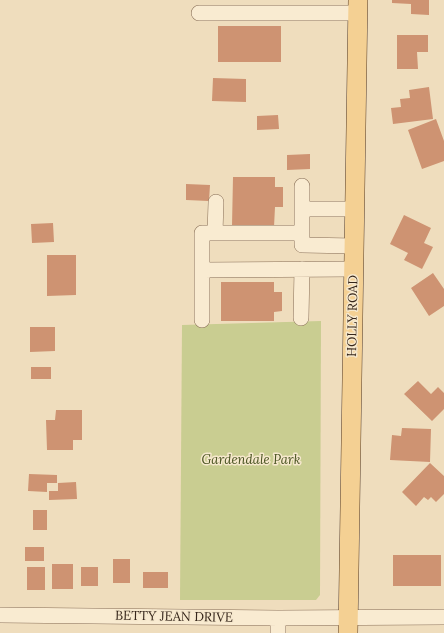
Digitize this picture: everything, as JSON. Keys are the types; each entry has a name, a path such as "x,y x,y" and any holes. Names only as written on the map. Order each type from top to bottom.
{"main road":[{"name":"HOLLY ROAD","path":"348,625 358,6"}],"street":[{"path":"199,13 358,6"},
{"path":"302,186 302,245 354,246"},
{"path":"215,233 216,202"},
{"path":"302,209 355,209"},
{"path":"202,320 202,233 302,233"},
{"path":"301,318 302,269"},
{"path":"202,270 354,269"},
{"name":"BETTY JEAN DRIVE","path":"0,615 278,626 348,625 444,617"}],"green space":[{"name":"Gardendale Park","path":"321,321 320,595 316,600 180,600 182,325"}],"building":[{"path":"392,0 429,0 429,15 411,14 411,4 392,3"},
{"path":"218,26 281,26 281,62 218,62"},
{"path":"397,35 428,35 428,52 417,52 418,69 397,69"},
{"path":"213,78 246,79 246,102 212,101"},
{"path":"429,87 433,119 393,124 391,108 401,107 400,99 410,98 409,90"},
{"path":"278,115 279,129 257,130 257,116"},
{"path":"436,119 444,141 444,161 422,169 408,130"},
{"path":"310,154 310,169 287,170 287,155"},
{"path":"233,177 275,177 275,187 283,187 283,207 275,207 274,227 232,226"},
{"path":"186,184 210,185 209,201 186,200"},
{"path":"404,215 431,228 424,243 433,247 422,269 404,260 408,253 390,244"},
{"path":"53,223 54,242 32,243 31,224"},
{"path":"47,255 76,255 76,295 47,296"},
{"path":"433,273 444,289 444,306 429,316 411,288"},
{"path":"221,282 274,282 274,292 282,292 282,311 274,312 274,321 221,321"},
{"path":"30,327 55,327 55,351 30,352"},
{"path":"31,367 51,367 51,379 31,379"},
{"path":"418,381 431,394 438,387 444,393 444,409 432,421 404,394"},
{"path":"56,410 82,410 82,440 73,440 73,450 47,450 46,420 55,420"},
{"path":"402,428 431,429 430,462 390,460 392,435 401,436"},
{"path":"430,463 444,476 444,494 436,502 431,497 428,500 424,497 416,506 402,492"},
{"path":"29,474 57,475 57,483 47,483 47,492 28,491"},
{"path":"76,482 77,499 49,500 49,491 58,491 58,483"},
{"path":"33,510 47,510 47,530 33,530"},
{"path":"25,547 44,547 44,561 25,561"},
{"path":"393,555 441,555 441,586 393,586"},
{"path":"113,559 130,559 130,583 113,583"},
{"path":"52,564 73,564 73,589 52,589"},
{"path":"27,567 45,567 45,590 27,590"},
{"path":"81,567 98,567 98,586 81,586"},
{"path":"143,572 168,572 168,588 143,588"}]}
